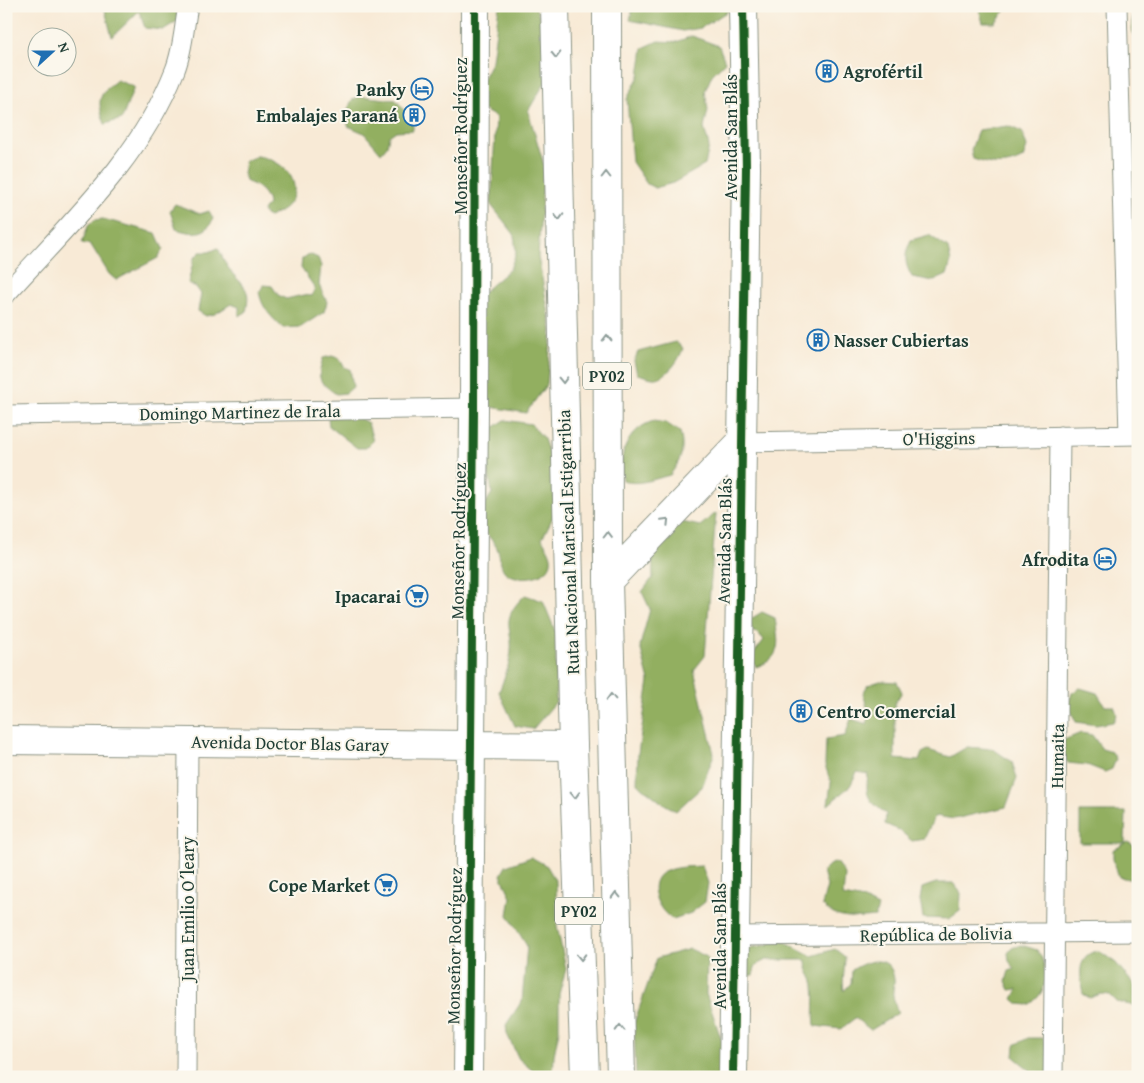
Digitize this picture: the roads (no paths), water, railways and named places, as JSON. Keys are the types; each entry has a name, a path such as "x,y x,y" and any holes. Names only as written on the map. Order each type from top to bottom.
{"main road":[{"name":"Monseñor Rodríguez","path":"468,1077 474,408 475,6"},
{"name":"Ruta Nacional Mariscal Estigarribia","path":"555,6 573,746 585,1077"},
{"name":"PY02","path":"607,6 608,581 621,1077"},
{"name":"Avenida San Blás","path":"732,1077 746,168 744,6"},
{"path":"608,581 741,442"},
{"name":"Avenida Doctor Blas Garay","path":"6,740 573,746"}],"street":[{"path":"6,294 99,191 140,140 176,69 188,6"},
{"path":"1117,6 1133,435"},
{"name":"Domingo Martinez de Irala","path":"6,415 474,408"},
{"name":"O'Higgins","path":"741,442 1133,435"},
{"name":"Humaita","path":"1053,1077 1060,436"},
{"name":"Juan Emilio O´leary","path":"186,1077 188,742"},
{"name":"República de Bolivia","path":"734,936 1138,932"}],"place":[{"name":"Agrofértil","path":"827,71"},
{"name":"Panky","path":"422,89"},
{"name":"Embalajes Paraná","path":"414,115"},
{"name":"Nasser Cubiertas","path":"818,340"},
{"name":"Afrodita","path":"1105,559"},
{"name":"Ipacarai","path":"417,596"},
{"name":"Centro Comercial","path":"801,711"},
{"name":"Cope Market","path":"386,885"}]}
